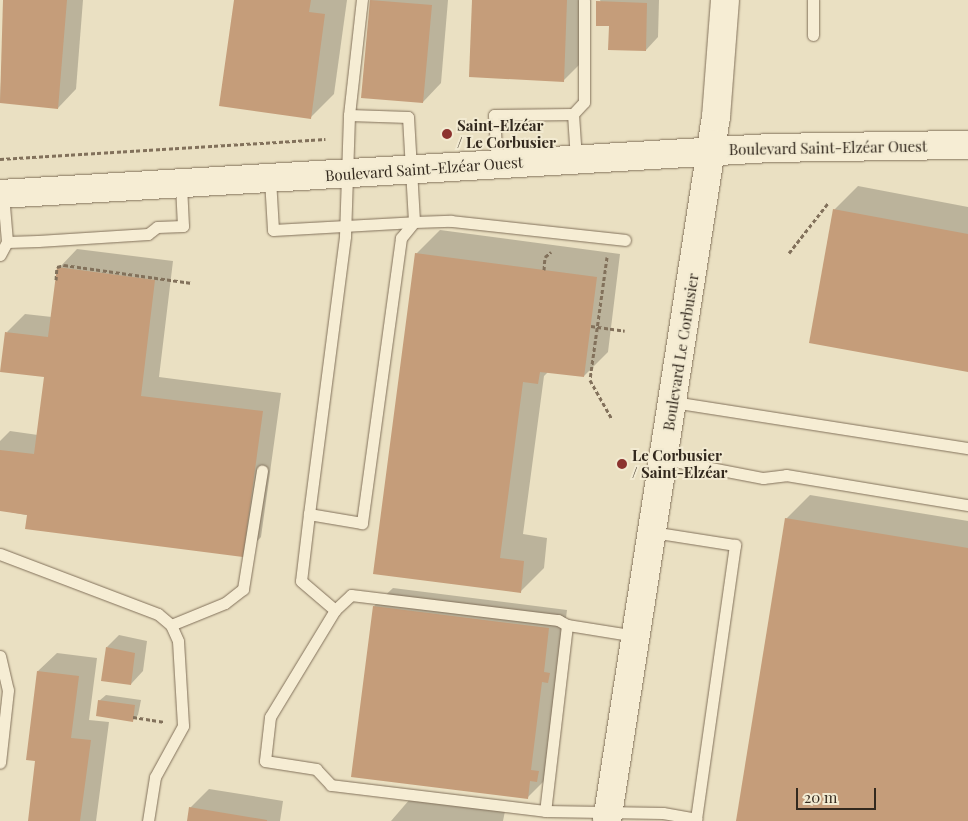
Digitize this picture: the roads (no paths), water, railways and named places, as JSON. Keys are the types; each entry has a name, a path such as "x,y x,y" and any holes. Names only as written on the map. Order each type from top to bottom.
{"street":[{"name":"Boulevard Le Corbusier","path":"608,818 710,152 725,0"},
{"name":"Boulevard Saint-Elzéar Ouest","path":"2,194 182,185 409,169 710,152 968,145"}],"lane":[{"path":"335,610 301,581 346,225 344,174 362,0"},
{"path":"497,164 494,116 573,114 584,102 584,0"},
{"path":"812,0 813,35"},
{"path":"573,114 576,160"},
{"path":"309,514 362,523 401,238 414,222 409,169 408,118 349,115"},
{"path":"270,179 273,230 346,225 451,222 625,240"},
{"path":"7,242 148,234 158,227 183,226 182,185"},
{"path":"0,255 7,242 2,194"},
{"path":"673,402 968,448"},
{"path":"664,459 763,478 786,475 968,504"},
{"path":"171,625 225,603 243,589 262,471"},
{"path":"636,636 567,625 558,620 351,595 335,610 270,717 264,761 316,769 331,785 608,818 663,813 696,819 735,545 652,532"},
{"path":"0,554 158,614 171,625 178,641 183,726 155,778 148,821"},
{"path":"545,811 567,625"},
{"path":"0,656 8,690 0,763"}],"place":[{"name":"Saint-Elzéar / Le Corbusier","path":"447,134"},
{"name":"Le Corbusier / Saint-Elzéar","path":"622,464"}]}
